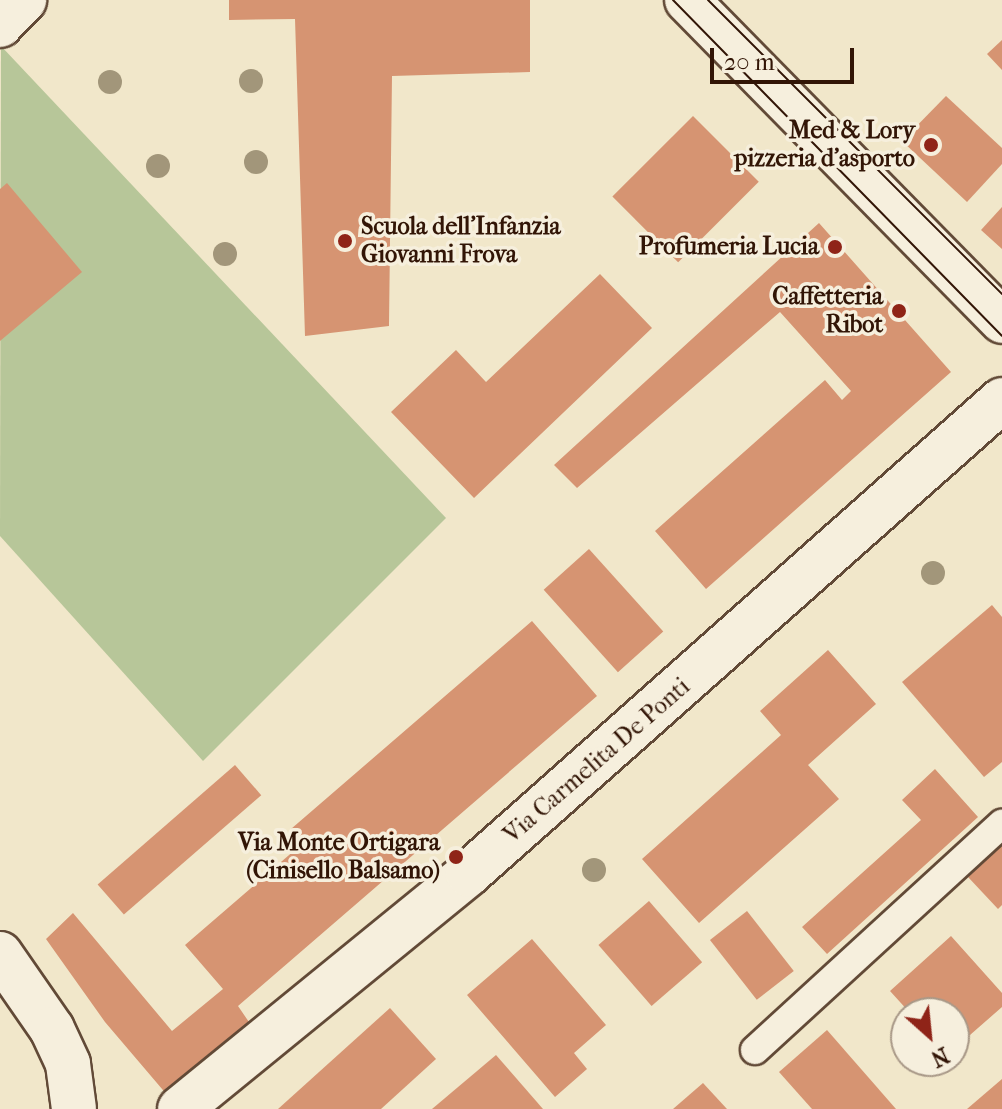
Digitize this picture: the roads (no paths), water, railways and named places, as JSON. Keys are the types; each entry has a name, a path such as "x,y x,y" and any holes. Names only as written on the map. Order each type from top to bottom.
{"street":[{"path":"0,25 24,0"},
{"path":"687,0 1002,321"},
{"name":"Via Carmelita De Ponti","path":"180,1109 468,874 1002,400"},
{"path":"0,954 52,1029 68,1064 74,1109"}],"lane":[{"path":"755,1050 1002,824"}],"tram line":[{"path":"673,0 1002,336"},
{"path":"708,0 1002,294"}],"place":[{"name":"Med & Lory pizzeria d'asporto","path":"931,145"},
{"name":"Scuola dell'Infanzia Giovanni Frova","path":"345,241"},
{"name":"Profumeria Lucia","path":"835,247"},
{"name":"Caffetteria Ribot","path":"899,311"},
{"name":"Via Monte Ortigara (Cinisello Balsamo)","path":"456,857"}]}
